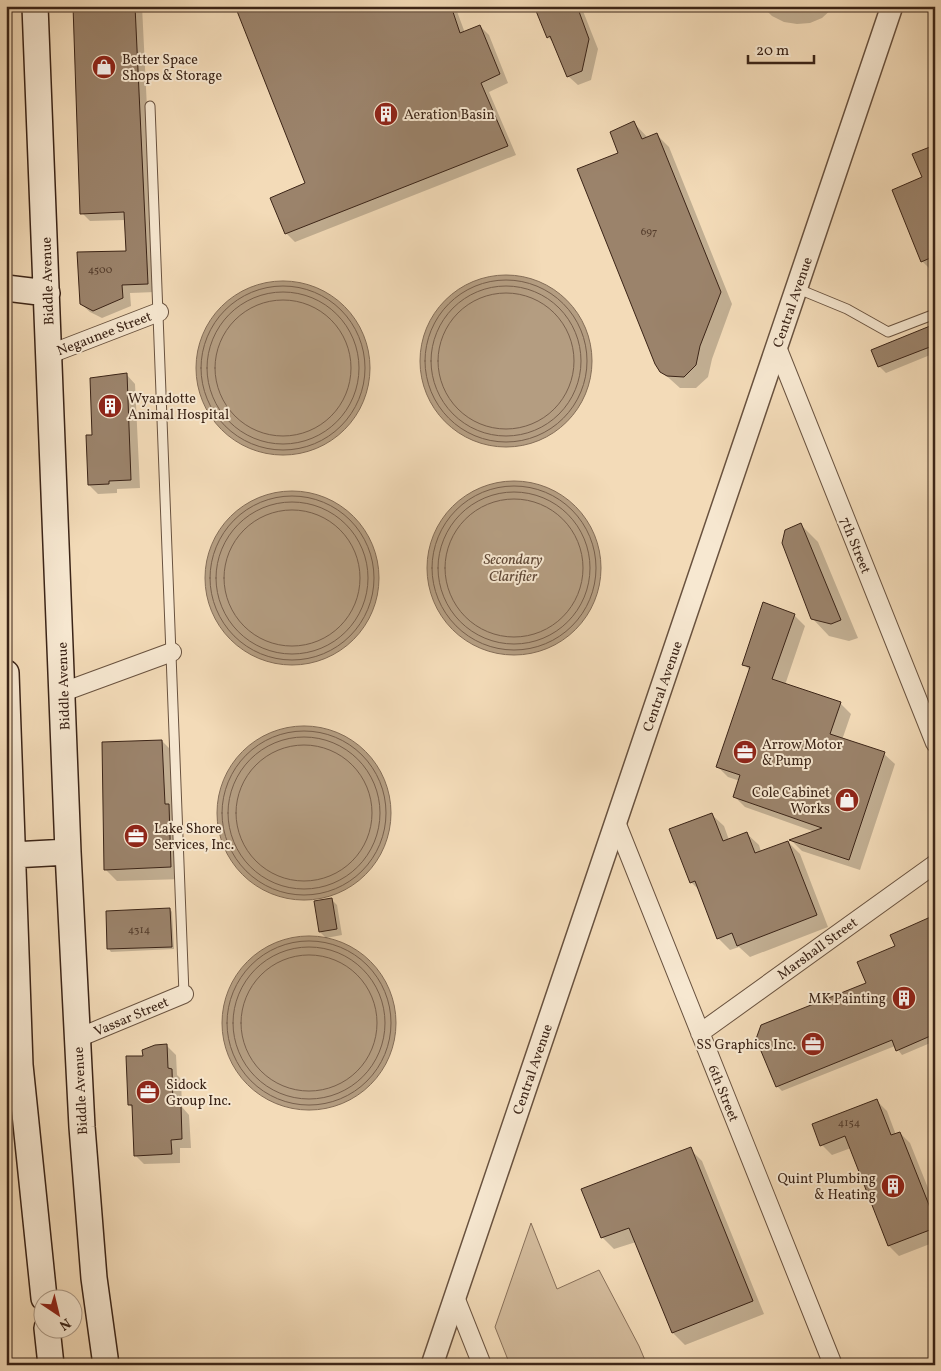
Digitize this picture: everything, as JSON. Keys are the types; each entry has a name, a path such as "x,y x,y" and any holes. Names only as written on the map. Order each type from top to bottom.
{"main road":[{"name":"Biddle Avenue","path":"35,6 68,852 87,1203 102,1364"},
{"path":"6,288 47,293"},
{"path":"6,673 10,855 20,1065 43,1288"},
{"path":"10,855 68,852"},
{"path":"48,1338 51,1365"}],"street":[{"name":"Central Avenue","path":"432,1365 892,6"},
{"name":"Negaunee Street","path":"50,354 159,312"},
{"name":"7th Street","path":"777,347 935,743"},
{"path":"63,692 172,652"},
{"name":"6th Street","path":"616,822 832,1365"},
{"name":"Marshall Street","path":"700,1033 935,864"},
{"name":"Vassar Street","path":"78,1038 184,994"},
{"path":"455,1297 482,1365"}],"lane":[{"path":"150,106 153,227 159,312 184,994"},
{"path":"796,288 847,309 888,332 935,314"}],"shaded area":[{"path":"531,1223 557,1289 599,1270 647,1365 510,1365 495,1327"}],"water":[{"path":"514,275 531,278 547,285 561,294 573,306 589,336 592,361 591,378 586,394 573,416 561,428 531,444 498,447 481,444 465,437 451,428 439,416 423,386 420,353 423,336 430,320 439,306 451,294 481,278"},
{"path":"292,281 316,287 345,306 364,335 369,351 369,385 364,401 345,430 316,449 300,454 274,455 250,449 221,430 202,401 197,385 196,359 202,335 221,306 250,287 266,282"},
{"name":"Secondary Clarifier","path":"523,481 547,487 563,495 576,506 587,519 595,535 600,551 600,585 595,601 587,617 576,630 563,641 539,652 523,655 505,655 489,652 465,641 441,617 428,585 427,559 430,543 441,519 465,495 497,482"},
{"path":"301,491 325,497 340,505 354,516 365,530 373,545 378,561 378,595 373,611 365,626 354,640 340,651 325,659 309,664 283,665 259,659 244,651 230,640 219,626 211,611 206,595 205,569 211,545 219,530 230,516 244,505 259,497 275,492"},
{"path":"295,726 313,726 337,732 366,751 385,780 391,804 391,822 385,846 366,875 337,894 313,900 295,900 271,894 242,875 223,846 217,822 217,804 223,780 242,751 271,732"},
{"path":"318,936 342,942 357,950 371,961 382,975 390,990 395,1006 395,1040 390,1056 382,1071 371,1085 357,1096 342,1104 326,1109 300,1110 276,1104 261,1096 247,1085 236,1071 228,1056 223,1040 222,1014 228,990 236,975 247,961 261,950 276,942 292,937"}],"building":[{"path":"73,6 135,6 148,284 122,285 123,298 93,311 80,304 77,252 126,251 124,212 80,214"},
{"name":"Aeration Basin","path":"235,6 451,6 460,33 480,25 500,74 481,83 508,146 285,234 270,198 305,183"},
{"path":"534,6 577,6 589,39 582,71 567,77 550,36 547,38"},
{"path":"634,121 642,139 657,133 721,292 700,346 696,365 684,377 667,376 660,372 655,364 577,169 618,153 610,132"},
{"path":"935,145 935,256 921,262 892,190 922,177 912,154"},
{"path":"935,324 935,345 878,367 871,350"},
{"name":"Wyandotte Animal Hospital","path":"127,373 131,480 109,481 109,484 88,485 86,435 92,435 90,378"},
{"path":"801,523 841,620 831,624 811,619 782,543 785,530"},
{"path":"763,602 795,614 772,679 841,702 830,734 885,752 849,860 789,840 822,828 733,797 740,775 716,767 750,667 742,665"},
{"name":"Lake Shore Services, Inc.","path":"162,740 165,804 169,804 171,867 104,870 102,742"},
{"path":"712,813 723,841 747,832 755,853 788,841 817,915 737,946 732,933 717,939 695,881 690,883 669,829"},
{"path":"332,898 337,929 319,932 314,901"},
{"path":"170,908 172,947 107,949 106,911"},
{"path":"935,915 935,1034 896,1051 892,1040 776,1087 756,1039 761,1025 866,983 857,962 895,946 890,935"},
{"name":"Sidock Group Inc.","path":"167,1044 168,1068 172,1069 173,1105 181,1105 182,1139 171,1140 172,1154 134,1156 132,1105 128,1105 126,1056 143,1056 142,1050 155,1045"},
{"name":"Quint Plumbing & Heating","path":"877,1099 891,1135 900,1132 935,1220 935,1228 888,1246 845,1136 820,1146 812,1124"},
{"path":"691,1147 753,1301 672,1333 629,1228 601,1238 581,1189"}],"place":[{"name":"Better Space Shops & Storage","path":"104,67"},
{"name":"Aeration Basin","path":"386,114"},
{"name":"Wyandotte Animal Hospital","path":"110,406"},
{"name":"Arrow Motor & Pump","path":"745,752"},
{"name":"Cole Cabinet Works","path":"847,800"},
{"name":"Lake Shore Services, Inc.","path":"136,836"},
{"name":"MK Painting","path":"904,998"},
{"name":"SS Graphics Inc.","path":"813,1044"},
{"name":"Sidock Group Inc.","path":"148,1092"},
{"name":"Quint Plumbing & Heating","path":"893,1186"}]}
